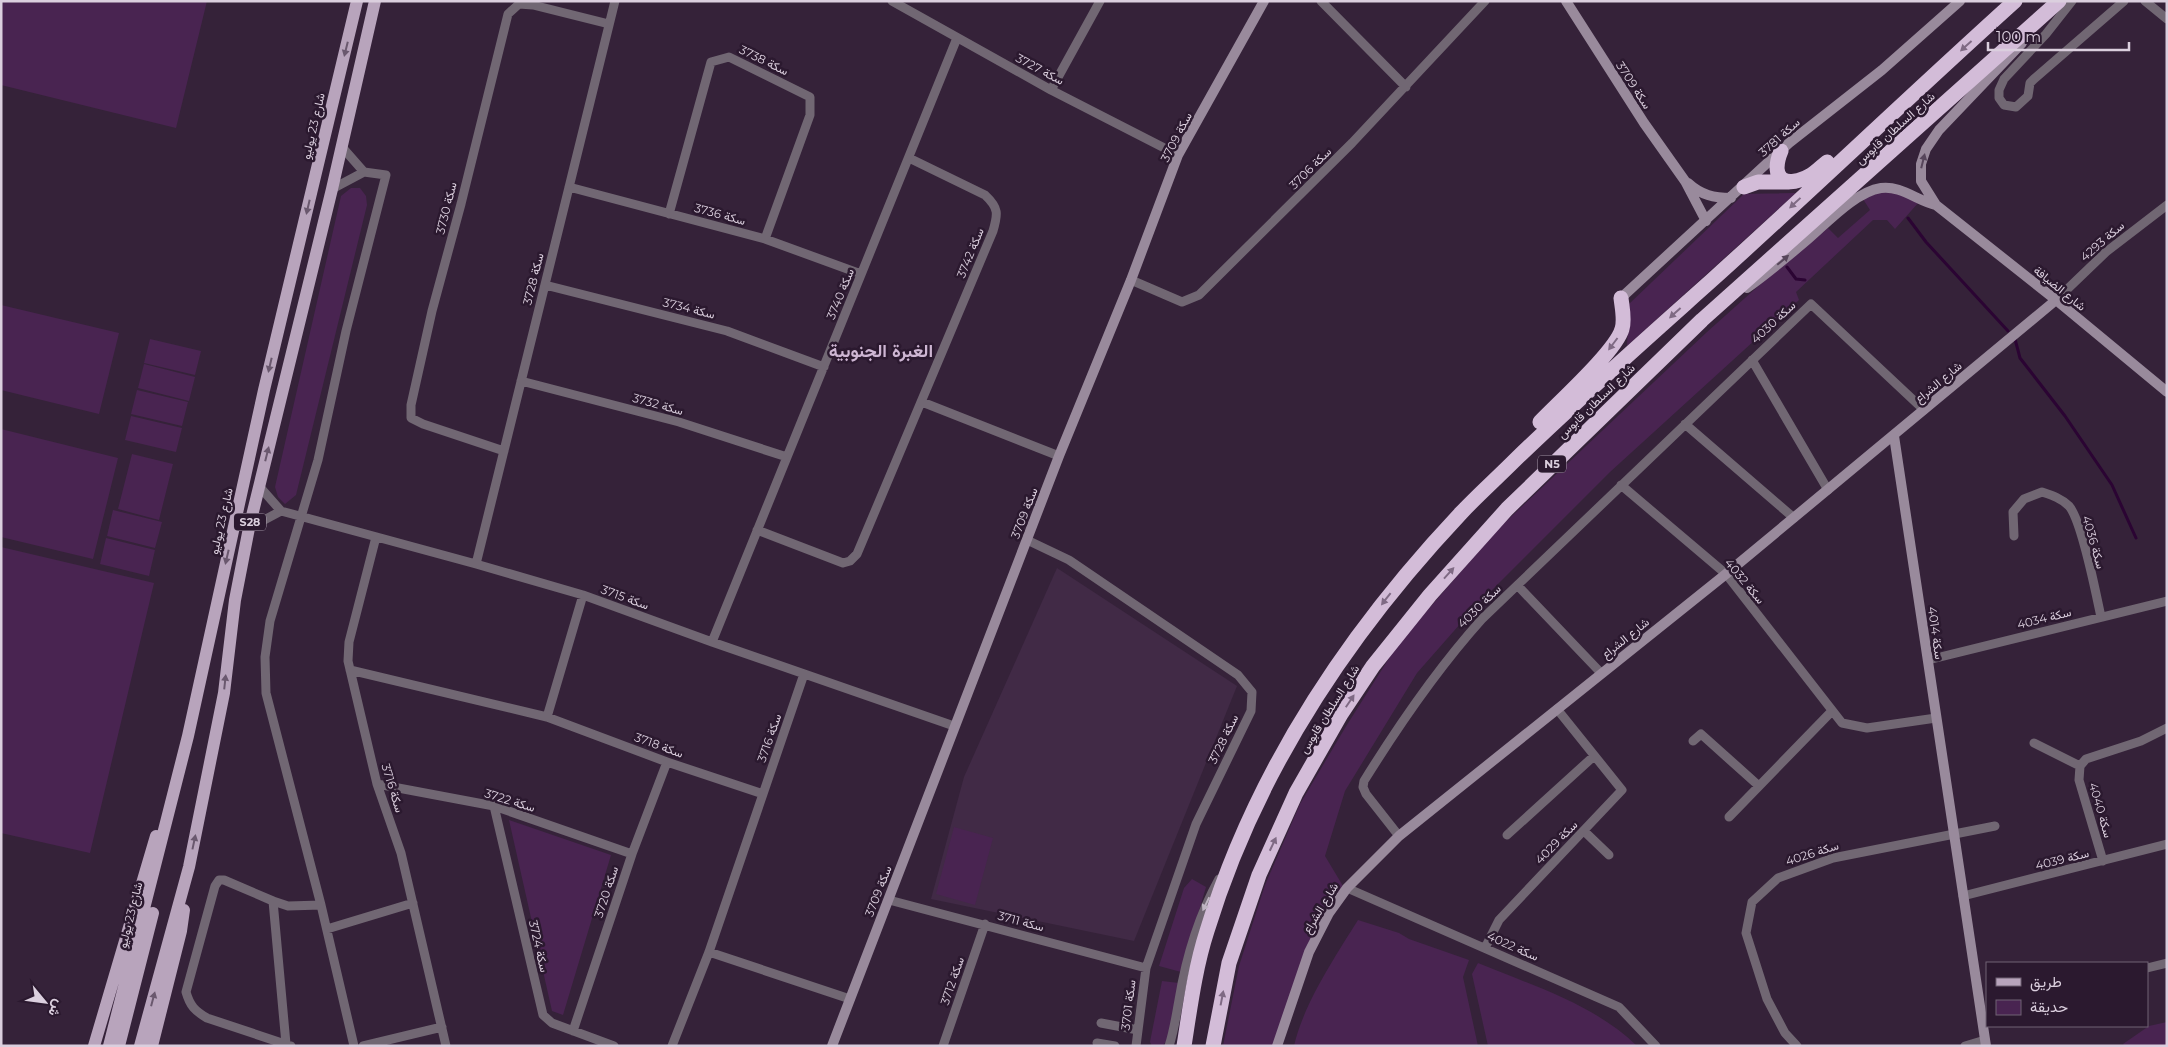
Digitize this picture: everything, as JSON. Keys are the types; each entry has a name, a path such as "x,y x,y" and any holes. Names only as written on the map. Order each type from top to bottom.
{"highway":[{"name":"شارع السلطان قابوس","path":"1184,1046 1191,997 1206,934 1237,846 1292,736 1339,661 1394,590 1461,512 1556,420 2016,1"},
{"name":"شارع السلطان قابوس","path":"1212,1046 1229,963 1259,875 1296,793 1341,714 1373,666 1430,595 1507,509 1702,320 2059,1"},
{"path":"1744,186 1758,182 1789,182 1811,175 1904,101"},
{"path":"1781,151 1776,164 1776,173 1781,179 1789,182"},
{"path":"1461,512 1530,433 1607,353 1618,338 1623,327 1621,298"}],"main road":[{"name":"شارع 23 يوليو","path":"109,1046 188,736 266,381 357,1"},
{"name":"S28","path":"140,1046 189,867 224,693 235,600 249,528 332,189 375,1"},
{"path":"94,1046 153,846 188,736"},
{"path":"119,1046 161,878 188,736"},
{"path":"152,1046 181,931 189,867"}],"street":[{"name":"سكة 3728","path":"476,564 615,1"},
{"name":"سكة 3727","path":"892,1 1050,90 1178,155"},
{"path":"1050,90 1100,1"},
{"name":"سكة 3709","path":"832,1046 1059,456 1132,280 1178,155 1264,1"},
{"path":"1321,1 1406,87"},
{"name":"سكة 3706","path":"1132,280 1182,302 1199,295 1352,143 1486,1"},
{"name":"سكة 3709","path":"1566,1 1644,123 1685,181 1706,221"},
{"name":"سكة 3781","path":"1621,298 1781,151 1818,119 1882,70 1960,1"},
{"path":"1936,205 1921,181 1920,164 1926,148 1939,130 1978,91 2059,1"},
{"path":"2072,1 2046,34 2004,79 1999,90 1999,98 2004,105 2016,107 2023,103 2028,96 2030,83 2124,1"},
{"path":"2145,1 2167,19"},
{"name":"سكة 3730","path":"504,451 423,424 411,418 412,405 432,311 461,204 508,14 519,4 533,5 609,24"},
{"name":"سكة 3740","path":"712,642 957,38"},
{"name":"سكة 3738","path":"669,214 711,62 729,57 810,97 810,115 765,239"},
{"path":"342,147 364,172"},
{"name":"سكة 3742","path":"757,530 843,563 850,561 858,554 922,402 997,216 995,204 985,195 909,158"},
{"path":"332,189 364,172 386,175 346,331 318,460 270,621 265,657 265,674 266,693 327,929 354,1046"},
{"name":"سكة 3709","path":"1685,181 1706,195 1718,198 1731,198"},
{"name":"سكة 3736","path":"569,187 765,239 861,274"},
{"path":"1702,320 1771,271 1857,198 1882,188 1902,191 1926,203 1936,205"},
{"name":"شارع الضيافة","path":"1936,205 2056,300 2167,392"},
{"name":"سكة 4293","path":"2056,300 2106,252 2167,205"},
{"name":"سكة 3734","path":"545,286 727,331 824,367"},
{"name":"شارع الشراع","path":"1277,1046 1309,952 1329,913 1347,888 1399,836 1726,574 2056,300"},
{"name":"سكة 4030","path":"1399,836 1366,794 1363,787 1364,781 1399,727 1446,661 1482,619 1811,304 1924,410"},
{"path":"1752,360 1828,490"},
{"name":"سكة 3732","path":"521,381 679,422 787,457"},
{"path":"922,402 1059,456"},
{"path":"1685,424 1794,518"},
{"name":"سكة 4014","path":"1894,436 1963,896 1983,1006 1985,1043"},
{"name":"سكة 4032","path":"1621,485 1726,574 1831,712 1842,723 1867,728 1936,718"},
{"path":"249,528 281,511 259,486"},
{"name":"سكة 4036","path":"2014,536 2014,512 2024,499 2042,492 2058,498 2070,507 2082,539 2101,617"},
{"name":"سكة 3715","path":"281,511 583,595 954,726"},
{"name":"سكة 3716","path":"376,537 349,642 350,670 377,784 401,853 446,1046"},
{"name":"سكة 3728","path":"1027,540 1070,560 1238,675 1252,692 1251,711 1196,824 1146,968"},
{"path":"1518,586 1601,673"},
{"path":"547,717 583,595"},
{"name":"سكة 4034","path":"1928,660 2167,601"},
{"name":"سكة 3718","path":"350,670 547,717 667,762 763,794"},
{"name":"سكة 3716","path":"672,1046 708,952 804,674"},
{"name":"سكة 4029","path":"1484,948 1499,920 1622,790 1557,709"},
{"path":"1729,817 1831,712"},
{"path":"2034,743 2080,766 2086,759 2141,741 2167,728"},
{"path":"1693,741 1701,734 1759,786"},
{"path":"1507,835 1594,756"},
{"name":"سكة 3720","path":"573,1031 632,854 667,762"},
{"name":"سكة 4040","path":"2080,766 2079,780 2103,861"},
{"name":"سكة 3722","path":"377,784 494,806 632,854"},
{"name":"سكة 3724","path":"494,806 541,1011 546,1020 614,1046"},
{"path":"1954,834 1995,826"},
{"path":"1584,831 1609,855"},
{"name":"سكة 4026","path":"1797,1046 1785,1033 1767,999 1746,933 1752,902 1778,878 1833,858 1954,834"},
{"name":"سكة 4039","path":"1963,896 2167,844"},
{"path":"1169,1046 1175,1026 1188,959 1203,908 1237,846"},
{"path":"274,901 288,1045 207,1018 189,1004 186,992 215,886 219,880 224,880 288,906 321,905"},
{"name":"سكة 4022","path":"1347,888 1619,1007 1656,1046"},
{"name":"سكة 3711","path":"889,900 1146,968"},
{"path":"327,929 413,903"},
{"name":"سكة 3712","path":"943,1046 985,924"},
{"path":"708,952 850,999"},
{"path":"2148,968 2167,963"},
{"name":"سكة 3701","path":"1136,1046 1146,968"},
{"path":"1101,1023 1138,1030"},
{"path":"363,1046 442,1027"},
{"path":"1097,1043 1115,1046"},
{"path":"1965,1046 1985,1043"}],"shaded area":[{"path":"1057,568 1237,686 1134,941 931,899 964,777"}],"green space":[{"path":"1,1 207,1 176,128 1,85"},
{"path":"351,188 360,188 366,196 367,205 296,495 285,504 278,497 275,487 341,196"},
{"path":"1882,191 1901,193 1919,202 1895,229 1887,220 1873,220 1796,292 1799,300 1610,472 1475,607 1417,673 1345,791 1325,856 1343,886 1273,1046 1223,1046 1239,966 1265,885 1300,804 1398,644 1498,529 1707,332 1773,273 1828,228 1838,238 1870,210 1863,199"},
{"path":"1796,193 1627,346 1629,304 1744,194"},
{"path":"1,305 119,333 99,414 1,390"},
{"path":"150,339 201,351 195,375 144,363"},
{"path":"144,364 195,377 189,401 138,388"},
{"path":"137,390 188,402 182,426 131,414"},
{"path":"131,416 182,428 176,452 125,440"},
{"path":"1,429 118,458 93,559 1,537"},
{"path":"132,454 173,464 159,520 118,509"},
{"path":"113,510 162,522 155,548 107,536"},
{"path":"106,538 155,550 149,576 100,564"},
{"path":"1,547 154,583 90,853 1,833"},
{"path":"509,820 611,855 563,1015 552,1011"},
{"path":"954,827 993,838 975,905 936,894"},
{"path":"1192,879 1206,887 1181,972 1159,966 1184,888"},
{"path":"1358,920 1399,933 1409,939 1469,960 1463,977 1478,1046 1294,1046 1298,1030 1312,997"},
{"path":"1478,963 1541,988 1582,1007 1620,1031 1637,1046 1488,1046 1472,974"},
{"path":"1162,981 1179,983 1167,1041 1162,1046 1152,1046 1150,1042"},
{"path":"2167,1022 2167,1046 2125,1046 2123,1044 2148,1027"}],"waterway":[{"path":"1908,218 1926,242 2008,331"},
{"path":"1787,267 1796,279 1805,280"},
{"path":"2015,339 2020,358 2065,416 2112,485 2136,538"}],"district":[{"name":"الغبرة الجنوبية","path":"881,351"}]}
